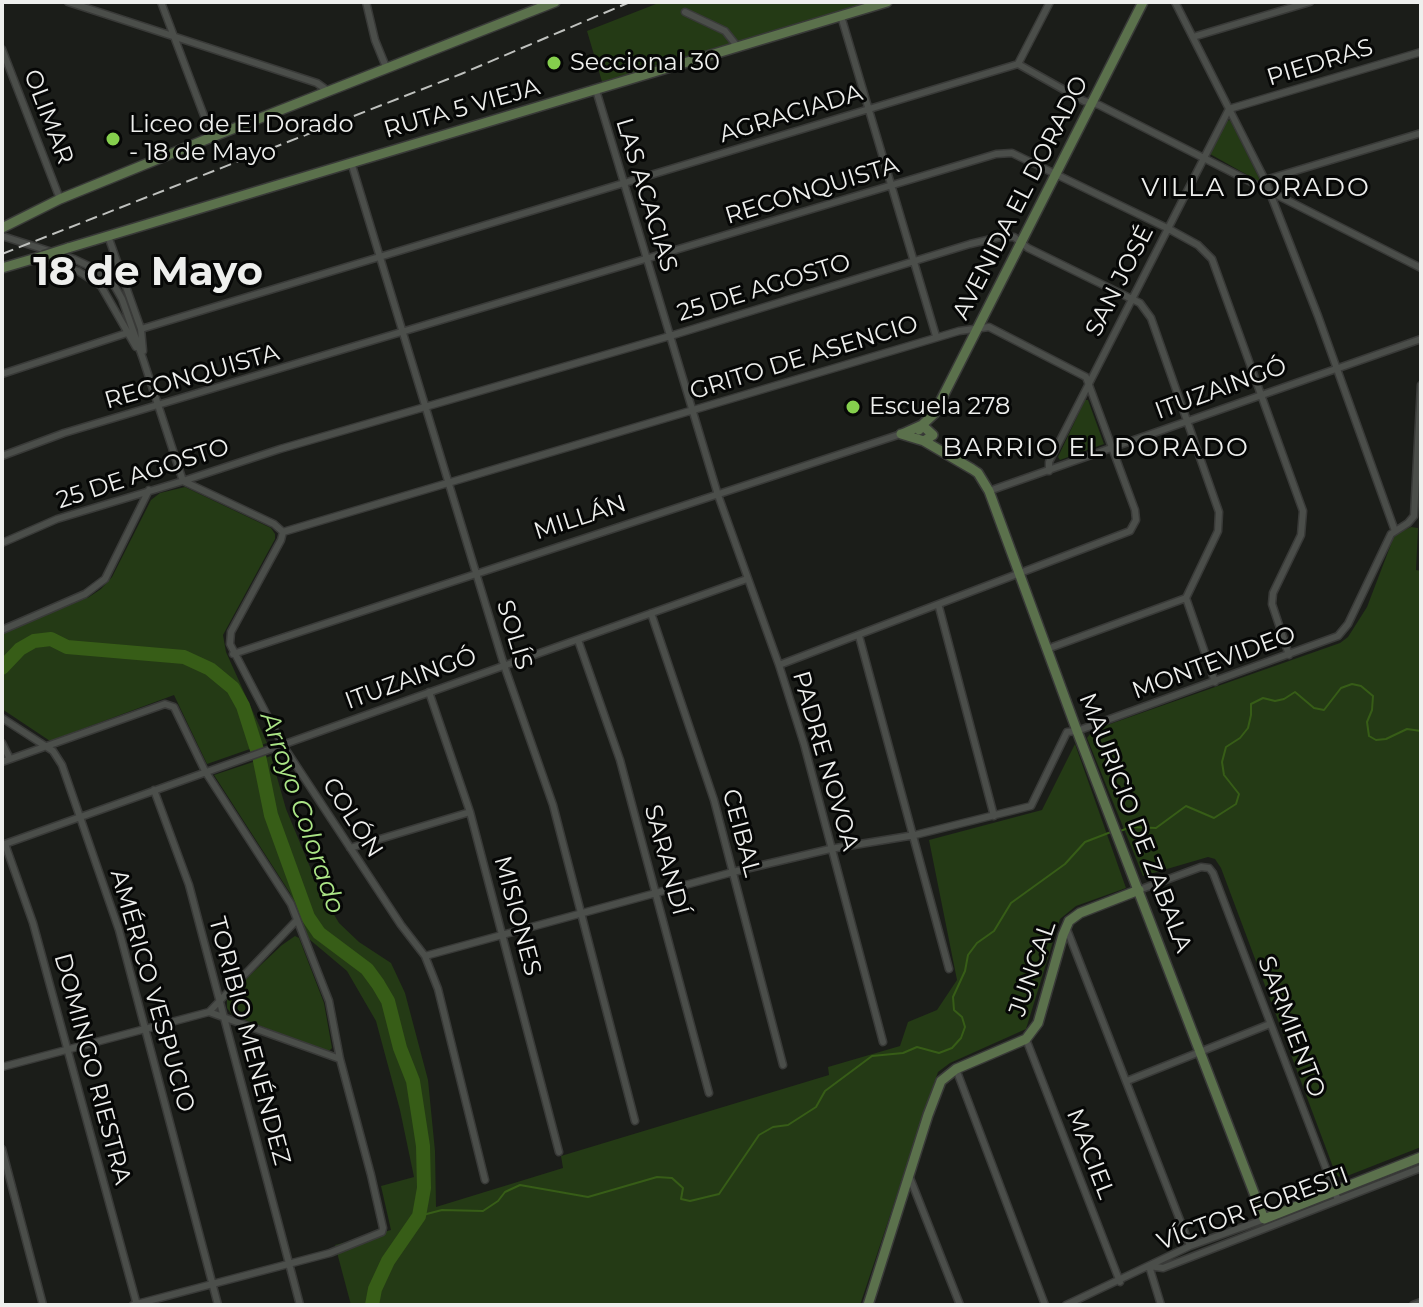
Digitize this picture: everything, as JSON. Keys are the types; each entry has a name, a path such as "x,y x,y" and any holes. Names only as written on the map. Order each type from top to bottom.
{"street":[{"path":"68,2 317,83 328,91"},
{"path":"161,2 212,137"},
{"path":"366,2 368,19 386,67"},
{"path":"4,225 212,137 555,2"},
{"name":"RUTA 5 VIEJA","path":"2,268 887,2"},
{"path":"1050,2 1018,64 1421,268"},
{"name":"AVENIDA EL DORADO","path":"934,414 1143,2"},
{"path":"1175,2 1265,180 1395,531"},
{"path":"1193,37 1310,2"},
{"path":"685,12 725,31 737,46"},
{"path":"841,16 936,336"},
{"name":"OLIMAR","path":"2,49 60,199"},
{"name":"PIEDRAS","path":"1229,109 1421,52"},
{"name":"AGRACIADA","path":"141,329 1018,64"},
{"name":"LAS ACACIAS","path":"596,90 718,495"},
{"name":"SAN JOSÉ","path":"1049,471 1049,462 1229,109"},
{"path":"1265,180 1421,133"},
{"name":"RECONQUISTA","path":"2,456 64,433 1005,152 1018,154 1167,228 1198,245 1212,259 1303,511 1301,535 1273,593 1272,604 1289,655"},
{"name":"SOLÍS","path":"351,162 504,665 553,805 635,1121"},
{"path":"2,236 91,267 114,285 122,299 183,481 274,524 283,532 231,632 233,654"},
{"path":"108,236 141,329 143,359"},
{"name":"25 DE AGOSTO","path":"2,543 57,519 280,449 1000,237 1014,237 1028,248 1140,303 1151,318 1220,517 1218,531 1186,598"},
{"path":"38,257 78,271 101,286 143,359"},
{"path":"779,665 939,607 1130,531 1136,520 1135,510 1089,382 1081,373 989,327 977,327"},
{"name":"GRITO DE ASENCIO","path":"283,532 936,336 977,327"},
{"path":"2,374 127,333"},
{"name":"ITUZAINGÓ","path":"989,491 1421,339"},
{"name":"MONTEVIDEO","path":"425,956 733,872 830,849 915,835 1031,806 1064,734 1331,640 1343,632 1395,531 1414,516 1421,385"},
{"path":"933,435 934,414"},
{"name":"MILLÁN","path":"233,654 901,434 922,425 934,414"},
{"path":"922,425 922,440 933,435"},
{"path":"922,425 933,435 941,452"},
{"name":"MAURICIO DE ZABALA","path":"901,434 922,440 978,473 989,491 1077,731 1266,1224"},
{"path":"2,630 97,586 110,572 149,490"},
{"name":"PADRE NOVOA","path":"718,495 804,744 883,1042"},
{"name":"ITUZAINGÓ","path":"4,845 747,579"},
{"path":"1047,649 1186,598 1215,682"},
{"path":"939,607 994,816"},
{"name":"CEIBAL","path":"651,613 703,760 783,1065"},
{"path":"859,636 949,969"},
{"name":"SARANDÍ","path":"578,640 620,760 709,1093"},
{"name":"COLÓN","path":"233,654 282,744 401,925 425,956 438,989 485,1180"},
{"name":"MISIONES","path":"429,692 470,812 559,1152"},
{"path":"2,743 6,760 165,704 174,707 205,771 291,904 329,1001 340,1059 383,1228 382,1232 330,1253 135,1305"},
{"name":"AMÉRICO VESPUCIO","path":"2,718 53,751 62,765 119,930 218,1305"},
{"name":"TORIBIO MENÉNDEZ","path":"154,790 189,885 300,1305"},
{"path":"350,848 470,812"},
{"name":"DOMINGO RIESTRA","path":"4,845 33,923 135,1305"},
{"name":"JUNCAL","path":"956,1069 1026,1039 1038,1023 1066,927 1074,915 1201,867 1209,868"},
{"name":"SARMIENTO","path":"1209,868 1336,1195"},
{"path":"2,1067 209,1012 297,920"},
{"path":"1066,927 1190,1246"},
{"path":"209,1012 340,1059"},
{"path":"1127,1081 1270,1024"},
{"name":"MACIEL","path":"1026,1039 1120,1282"},
{"path":"868,1305 938,1087 945,1076 956,1069 1045,1305"},
{"path":"2,1149 43,1305"},
{"name":"VÍCTOR FORESTI","path":"1149,1266 1163,1268 1421,1157"},
{"name":"VÍCTOR FORESTI","path":"1336,1195 1421,1168"},
{"path":"909,1176 960,1305"},
{"name":"VÍCTOR FORESTI","path":"1149,1266 1190,1246 1266,1224"},
{"path":"1066,1305 1149,1266 1161,1305"},
{"path":"1413,1305 1421,1302"}],"green space":[{"path":"661,2 878,2 603,85 587,31"},
{"path":"1230,120 1260,180 1258,181 1210,154"},
{"path":"1085,400 1088,400 1104,444 1060,460 1058,457"},
{"path":"185,487 271,528 275,534 223,635 226,652 267,743 207,764 174,695 50,741 2,709 2,633 89,597 101,589 112,577 151,500 160,493"},
{"path":"1411,527 1418,528 1416,570 1421,571 1421,1147 1342,1178 1336,1175 1221,868 1215,859 1208,857 1143,876 1087,738 1093,730 1340,643 1348,637 1367,607 1396,534"},
{"path":"1075,744 1126,888 1076,906 1060,919 1026,1029 950,1063 938,1072 860,1305 351,1305 335,1245 391,1230 381,1186 414,1177 400,1110 376,1021 347,971 309,939 290,893 214,775 271,756 286,809 320,891 339,923 359,942 391,963 405,993 428,1080 435,1151 436,1207 563,1168 561,1156 829,1075 828,1067 900,1046 908,1022 937,1010 957,980 929,840 1042,810"},
{"path":"295,936 299,938 324,1003 332,1048 328,1052 232,1015 227,1008 231,993"}],"waterway":[{"name":"Arroyo Colorado","path":"2,668 20,649 34,641 51,639 67,647 184,657 210,669 233,688 243,706 259,756 271,815 308,917 319,933 367,969 378,984 388,1001 400,1048 413,1081 423,1146 424,1188 419,1216 388,1261 375,1289 372,1305"},
{"path":"1120,831 1131,827 1156,828 1186,806 1214,818 1236,804 1239,794 1224,775 1222,762 1226,747 1248,728 1251,704 1263,698 1275,701 1295,692 1314,708 1324,710 1341,688 1352,684 1361,686 1373,696 1367,722 1369,736 1376,740 1386,739 1407,729 1421,731"},
{"path":"419,1216 442,1210 483,1211 505,1192 520,1185 588,1197 657,1177 672,1178 683,1188 681,1199 690,1201 719,1194 759,1135 773,1127 788,1125 816,1107 825,1091 872,1056 903,1053 917,1047 939,1053 952,1048 965,1027 962,1017 954,1010 953,997 965,971 968,955 977,943 994,931 1011,903 1065,864 1085,842 1111,832"}],"railway":[{"path":"2,254 461,74 630,2"}],"place":[{"name":"Seccional 30","path":"554,63"},
{"name":"Liceo de El Dorado - 18 de Mayo","path":"113,139"},
{"name":"Escuela 278","path":"853,407"}],"district":[{"name":"VILLA DORADO","path":"1256,188"},
{"name":"18 de Mayo","path":"148,273"},
{"name":"BARRIO EL DORADO","path":"1096,448"}]}
